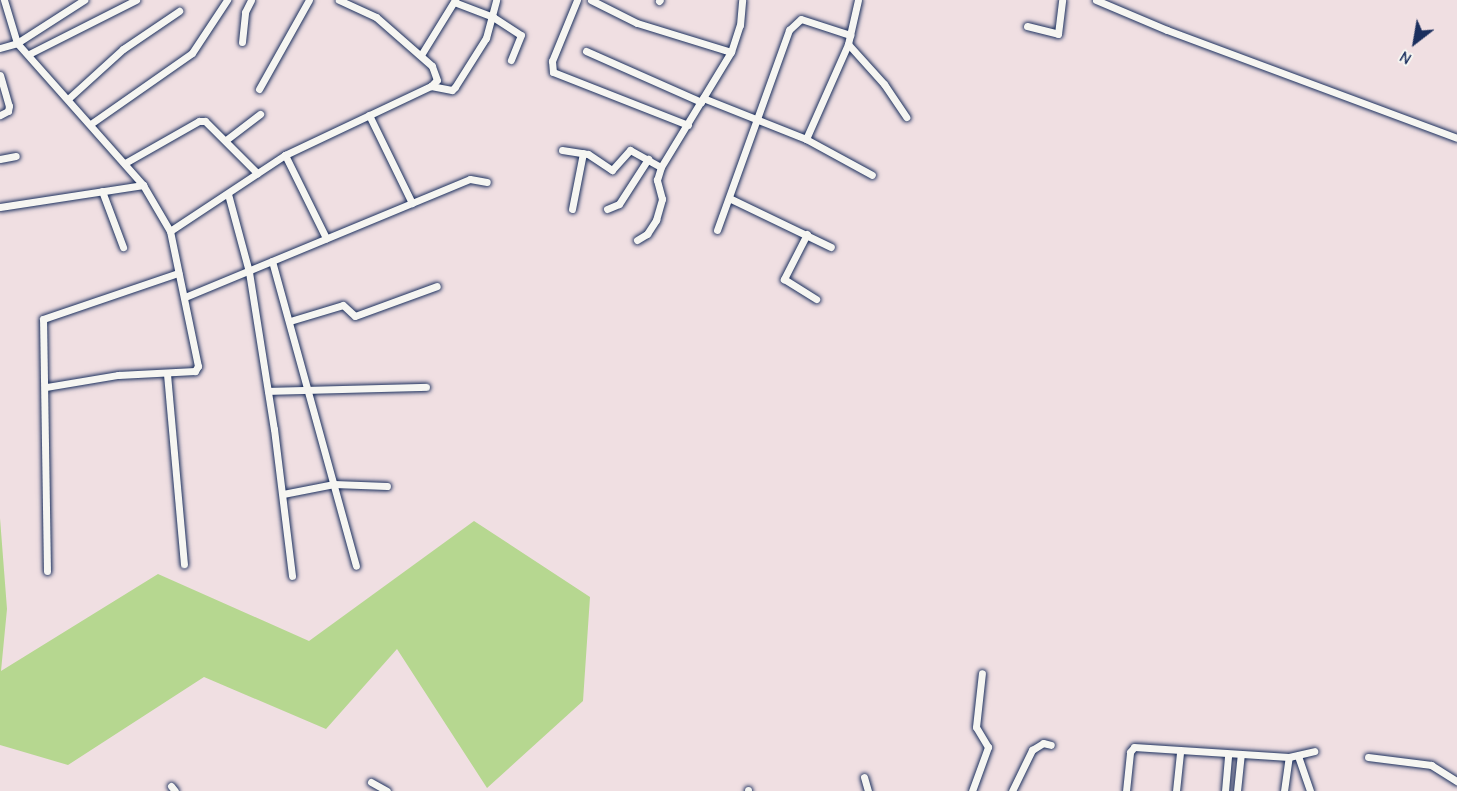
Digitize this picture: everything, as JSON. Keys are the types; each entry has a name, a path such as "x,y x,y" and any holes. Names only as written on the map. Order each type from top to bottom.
{"street":[{"path":"0,48 16,43 84,0"},
{"path":"29,54 136,0"},
{"path":"92,123 192,53 227,0"},
{"path":"242,42 245,12 251,0"},
{"path":"259,89 309,0"},
{"path":"339,0 376,17 421,55 437,74 431,86"},
{"path":"170,231 285,155 431,86 452,90 486,38 496,0"},
{"path":"577,0 552,61 553,72 688,124"},
{"path":"592,0 637,23 731,52"},
{"path":"637,240 651,230 659,210 662,199 657,180 661,167 731,52 740,25 742,0"},
{"path":"806,140 849,44 858,0"},
{"path":"1027,26 1058,34 1062,0"},
{"path":"1096,0 1167,30 1457,138"},
{"path":"421,55 455,1 493,17 520,35 511,60"},
{"path":"3,4 16,43 29,54 92,123 125,163 143,185 170,231 198,368 167,374 118,375 46,387"},
{"path":"69,98 123,49 179,11"},
{"path":"717,230 789,30 797,21 809,21 850,35"},
{"path":"849,44 884,84 906,117"},
{"path":"586,51 702,100 758,118 872,175"},
{"path":"0,75 9,106 8,111 0,115"},
{"path":"226,140 260,114"},
{"path":"369,115 412,203"},
{"path":"125,163 199,121 212,125 257,173"},
{"path":"562,150 583,153 612,170 630,150 661,167"},
{"path":"572,209 583,153"},
{"path":"285,155 326,238"},
{"path":"0,159 16,156"},
{"path":"607,209 619,204 648,159"},
{"path":"185,297 470,179 487,182"},
{"path":"0,207 143,185"},
{"path":"102,191 123,247"},
{"path":"228,194 249,272 283,494 292,576"},
{"path":"729,198 831,247"},
{"path":"807,234 784,279 816,299"},
{"path":"272,261 356,566"},
{"path":"47,571 44,318 106,300 178,273"},
{"path":"290,321 343,305 355,316 437,286"},
{"path":"167,374 184,564"},
{"path":"268,391 308,387 426,387"},
{"path":"283,494 334,484 387,486"},
{"path":"972,791 988,747 976,727 982,673"},
{"path":"1012,791 1032,750 1043,743 1051,745"},
{"path":"1126,791 1132,748 1180,753 1289,757 1314,751"},
{"path":"1176,791 1180,753"},
{"path":"1225,791 1228,755"},
{"path":"1237,791 1241,755"},
{"path":"1298,756 1310,791"},
{"path":"1284,791 1289,757"},
{"path":"1368,757 1431,765 1457,781"},
{"path":"864,777 868,791"},
{"path":"371,782 387,791"}],"green space":[{"path":"0,518 7,609 1,671 158,574 309,641 474,521 590,597 583,701 487,788 397,649 326,729 204,677 68,765 0,745"}]}
